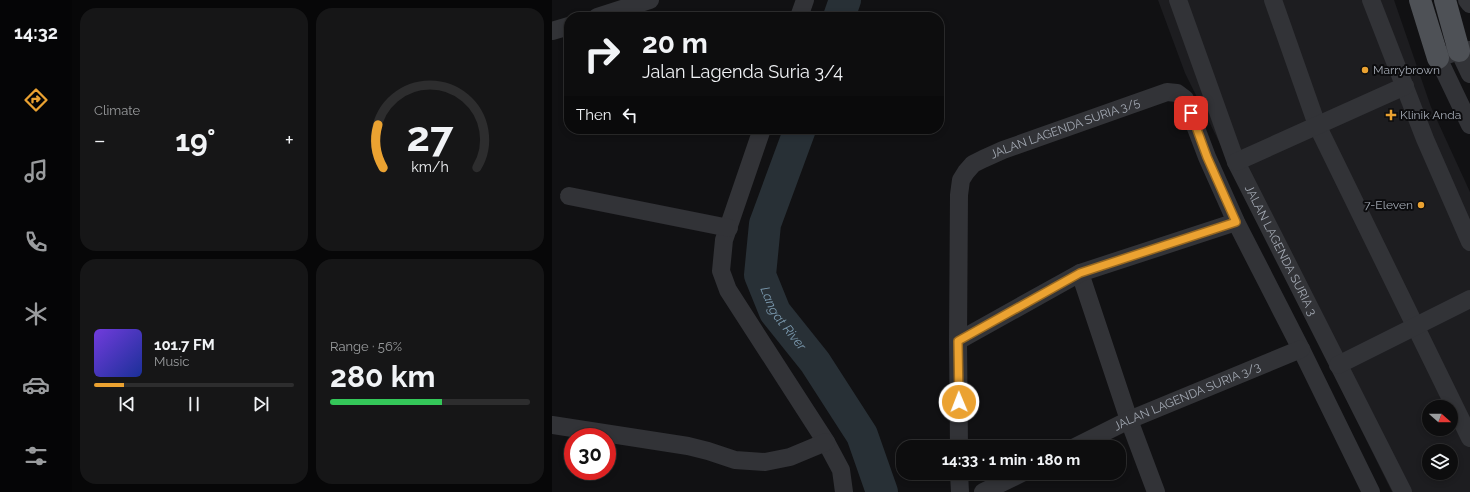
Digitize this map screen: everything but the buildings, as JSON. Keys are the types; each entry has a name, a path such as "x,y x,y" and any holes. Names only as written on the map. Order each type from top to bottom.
{"main road":[{"path":"1420,0 1438,58"},
{"path":"1445,0 1465,51"}],"street":[{"path":"613,12 650,0"},
{"path":"801,12 805,0"},
{"name":"JALAN LAGENDA SURIA 3","path":"1178,0 1236,162 1402,492"},
{"path":"1273,0 1317,125 1414,327 1470,438"},
{"path":"1371,0 1424,139 1470,242"},
{"path":"1467,0 1470,4"},
{"path":"552,31 564,27"},
{"path":"1470,74 1465,51 1438,58 1470,125"},
{"path":"1236,162 1405,86"},
{"name":"JALAN LAGENDA SURIA 3/5","path":"958,341 959,195 961,180 973,164 1002,150 1167,92 1177,93 1186,99 1207,157 1236,222"},
{"path":"760,134 724,240 721,271 728,290 826,442 841,470 844,492"},
{"path":"569,196 729,228"},
{"path":"959,440 958,341 1080,273 1236,222 1301,348 1365,490"},
{"path":"1080,273 1129,420 1156,492"},
{"path":"1338,365 1470,299"},
{"name":"JALAN LAGENDA SURIA 3/3","path":"1088,440 1129,420 1301,348"},
{"path":"552,425 688,446 735,460 764,462 790,457 826,442"},
{"path":"959,480 960,492"},
{"path":"983,492 1008,480"}],"shaded area":[{"path":"1158,0 1394,0 1431,107 1470,192 1470,492 1392,492 1185,73"}],"waterway":[{"name":"Langat River","path":"841,12 845,0"},
{"name":"Langat River","path":"798,134 765,224 760,275 775,312 815,362 862,435 882,492"}],"place":[{"name":"Marrybrown","path":"1365,70"},
{"name":"Klinik Anda","path":"1391,115"},
{"name":"7-Eleven","path":"1421,205"}],"route":[{"path":"959,402 958,341 1080,273 1236,222 1207,157 1191,113"}]}
